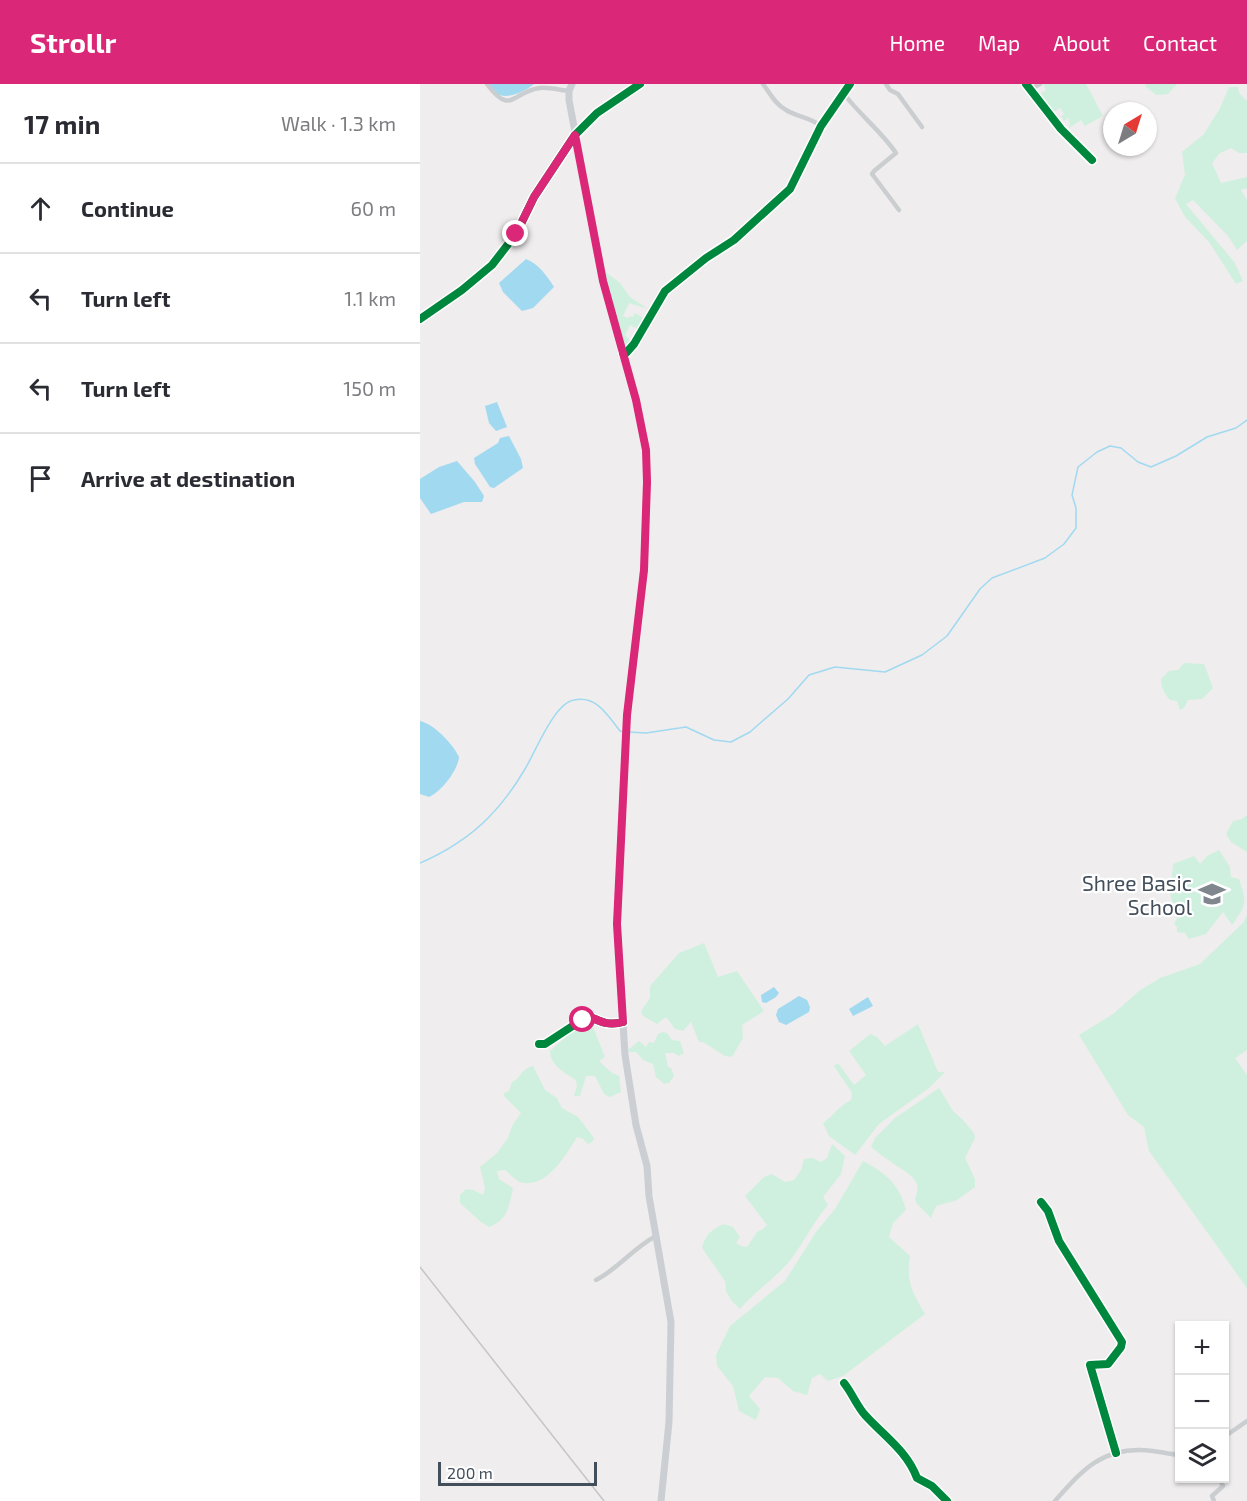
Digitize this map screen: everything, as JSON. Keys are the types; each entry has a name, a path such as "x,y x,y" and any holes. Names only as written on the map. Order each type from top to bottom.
{"main road":[{"path":"570,87 575,135 603,281 636,400 646,450 643,579 627,715 617,924 625,1055 636,1125 646,1166 671,1322 669,1422 661,1501"}],"street":[{"path":"487,84 496,97 506,101 514,100 526,92 541,87 570,87"},
{"path":"420,319 462,290 492,265 516,234 534,197 575,135 597,113 640,84"},
{"path":"763,84 778,105 812,119 821,126"},
{"path":"623,353 626,353 634,344 665,291 706,258 734,240 790,189 821,126 850,84"},
{"path":"886,84 890,90 898,94 922,128"},
{"path":"1026,84 1061,129 1092,160"},
{"path":"1031,89 1040,84"},
{"path":"844,94 863,117 874,125 896,153 872,174 900,210"},
{"path":"539,1044 546,1044 575,1026 584,1017 590,1017 606,1024 623,1022"},
{"path":"1041,1202 1048,1211 1059,1241 1122,1342 1121,1347 1108,1364 1090,1365 1116,1453"},
{"path":"596,1280 618,1265 640,1245 656,1236"},
{"path":"844,1383 866,1416 896,1444 917,1478 932,1486 947,1501"},
{"path":"1229,1434 1247,1421"},
{"path":"1055,1501 1087,1467 1100,1458 1116,1453 1144,1450 1175,1454"},
{"path":"1214,1501 1212,1496 1223,1486 1221,1483"}],"green space":[{"path":"1043,84 1086,84 1103,116 1085,126 1081,120 1069,128 1068,118 1064,121 1061,116 1064,114 1060,108 1052,113 1038,95 1046,90"},
{"path":"1146,84 1177,84 1168,94 1156,95 1145,86"},
{"path":"1229,87 1238,87 1239,93 1247,101 1247,153 1239,153 1231,148 1220,153 1212,163 1221,183 1247,177 1247,188 1241,190 1247,200 1247,241 1237,250 1228,236 1193,200 1186,204 1235,263 1243,281 1236,284 1209,242 1185,217 1175,198 1185,175 1182,152 1204,134 1220,108"},
{"path":"602,269 620,283 630,297 648,309 629,303 623,316 633,317 635,313 645,319 640,330 630,325 625,335 634,345 630,350 624,349"},
{"path":"1184,663 1204,664 1213,688 1202,699 1188,700 1184,708 1180,710 1177,701 1170,700 1165,693 1161,679 1169,671 1178,670"},
{"path":"1247,815 1247,852 1231,842 1226,834 1233,821"},
{"path":"1219,850 1230,867 1231,877 1239,879 1244,899 1243,908 1232,925 1223,912 1206,934 1189,939 1184,932 1177,932 1174,924 1178,909 1170,893 1173,864 1194,856 1200,864 1207,856"},
{"path":"1247,915 1247,1050 1235,1058 1247,1075 1247,1288 1149,1151 1144,1127 1128,1115 1079,1035 1113,1014 1139,991 1160,978 1200,964 1244,922"},
{"path":"704,943 718,977 737,971 764,1011 742,1025 743,1038 732,1057 725,1056 703,1042 699,1042 691,1022 683,1031 675,1029 666,1017 657,1024 643,1016 641,1011 650,998 650,986 679,953"},
{"path":"585,1020 591,1022 605,1057 599,1061 619,1076 621,1092 610,1097 604,1094 595,1076 586,1076 580,1096 574,1096 576,1080 559,1068 551,1056 550,1051"},
{"path":"918,1024 938,1072 945,1072 929,1088 879,1124 855,1155 829,1136 823,1123 851,1100 852,1093 834,1066 838,1063 854,1085 866,1075 849,1051 870,1034 877,1037 885,1046"},
{"path":"667,1033 672,1040 680,1041 684,1053 679,1056 674,1053 665,1053 668,1067 671,1068 674,1076 669,1083 664,1084 656,1077 653,1064 643,1060 636,1052 628,1050 639,1041 646,1047 649,1042 654,1043 658,1034"},
{"path":"533,1066 545,1090 557,1098 562,1108 578,1117 594,1138 588,1144 577,1137 554,1169 538,1181 520,1182 505,1170 497,1171 499,1179 513,1188 504,1216 489,1227 460,1203 460,1195 466,1189 483,1195 485,1188 480,1167 497,1153 521,1113 504,1096 504,1093 509,1091 512,1082"},
{"path":"939,1088 953,1111 974,1133 975,1138 965,1158 975,1179 975,1187 957,1200 936,1206 931,1218 917,1204 915,1198 917,1186 911,1176 871,1147 875,1138 895,1118"},
{"path":"832,1144 845,1156 841,1174 823,1197 828,1205 788,1263 740,1309 731,1300 726,1291 725,1281 702,1248 705,1239 712,1231 724,1224 733,1227 740,1237 736,1243 747,1247 757,1232 767,1225 745,1196 764,1177 772,1174 785,1182 794,1180 801,1170 804,1159 812,1158 821,1162 827,1158"},
{"path":"863,1161 890,1180 900,1193 906,1210 893,1223 889,1237 910,1256 911,1286 925,1314 843,1376 828,1381 820,1374 812,1378 807,1395 793,1391 778,1378 765,1377 749,1396 760,1409 756,1420 739,1411 733,1386 717,1366 716,1355 730,1326 785,1281 816,1232 835,1209"}],"water":[{"path":"489,84 534,84 518,93 504,96 494,91"},
{"path":"526,259 539,267 554,287 533,308 522,311 503,292 499,283"},
{"path":"497,402 507,427 496,431 489,423 485,406"},
{"path":"509,436 523,468 494,488 490,487 475,464 474,458 498,443 500,438"},
{"path":"457,461 484,496 482,502 464,502 431,514 420,498 420,479 439,467"},
{"path":"420,721 442,735 459,757 456,768 448,780 429,797 420,794"},
{"path":"774,987 779,993 776,997 766,1003 762,1002 761,995"},
{"path":"799,996 807,1000 810,1007 809,1012 786,1025 779,1022 776,1015 778,1009"},
{"path":"868,997 873,1006 853,1016 849,1009"}],"waterway":[{"path":"629,732 646,733 686,727 714,740 731,742 750,732 788,699 809,675 835,667 885,672 922,655 947,636 980,589 992,578 1045,558 1064,544 1076,528 1076,508 1072,495 1078,467 1097,452 1110,446 1121,448 1138,462 1151,467 1176,456 1207,437 1236,428 1247,420"},
{"path":"420,863 466,837 494,812 521,775 552,719 567,703 582,699 595,704 606,713 620,731 624,732"}],"railway":[{"path":"420,1267 604,1501"}],"cycle path":[{"path":"420,319 462,290 492,265 516,234 534,197 575,135 597,113 640,84"},
{"path":"623,353 626,353 634,344 665,291 706,258 734,240 790,189 821,126 850,84"},
{"path":"1026,84 1061,129 1092,160"},
{"path":"539,1044 545,1044 588,1016 605,1023 623,1022"},
{"path":"1041,1202 1048,1211 1059,1241 1122,1342 1121,1347 1108,1364 1090,1365 1116,1453"},
{"path":"844,1383 859,1408 894,1444 913,1468 917,1478 932,1486 947,1501"}],"place":[{"name":"Shree Basic School","path":"1212,894"}],"route":[{"path":"516,234 534,197 575,135 603,281 636,400 646,450 647,482 642,596 627,715 617,924 623,1022 606,1024 588,1016 583,1020"}]}
